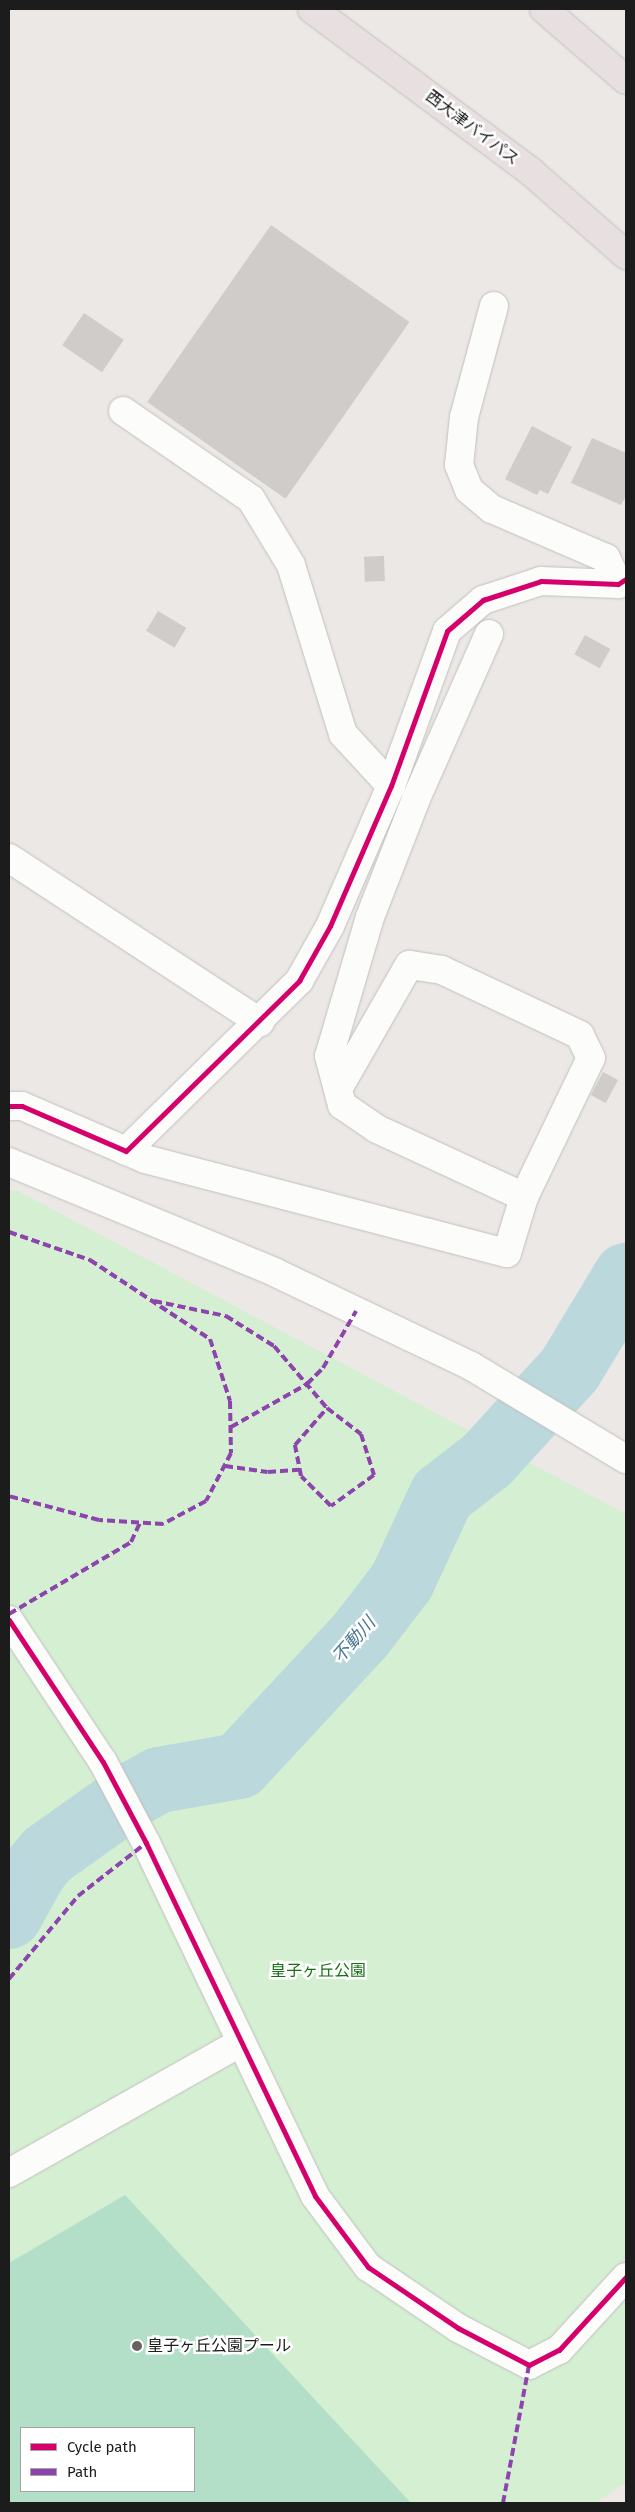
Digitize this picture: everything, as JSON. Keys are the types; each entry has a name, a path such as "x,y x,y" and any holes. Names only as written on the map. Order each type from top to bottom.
{"highway":[{"name":"西大津バイパス","path":"312,9 530,171 626,255"},
{"path":"544,9 626,80"}],"street":[{"path":"494,306 464,417 459,465 469,490 492,509 606,558 622,581"},
{"path":"123,411 251,499 291,565 343,734 390,786"},
{"path":"126,1150 260,1022 299,981 330,926 390,786 447,631 483,600 541,581 622,581"},
{"path":"489,634 416,799 370,917 329,1056 342,1104 377,1129 524,1197"},
{"path":"9,858 260,1022"},
{"path":"9,1106 22,1106 145,1159 507,1253 524,1197 590,1058 580,1035 442,970 409,965 338,1089"},
{"path":"9,1162 274,1272 471,1366 626,1459"},
{"path":"9,1620 102,1762 142,1834 240,2043 315,2196 368,2267 458,2328 529,2365 559,2350 626,2277"},
{"path":"9,2173 240,2043"}],"green space":[{"name":"皇子ヶ丘公園","path":"9,1190 18,1191 626,1514 626,2482 596,2503 9,2503"},
{"name":"皇子ヶ丘公園プール","path":"125,2195 411,2503 9,2503 9,2263"}],"building":[{"path":"271,225 409,322 286,499 147,402"},
{"path":"84,313 124,340 102,372 62,345"},
{"path":"532,426 572,447 548,494 540,490 537,495 505,479"},
{"path":"592,438 626,453 626,496 621,505 571,483"},
{"path":"384,556 385,581 365,582 364,557"},
{"path":"158,611 186,628 174,648 146,631"},
{"path":"585,635 610,649 600,668 574,654"},
{"path":"603,1072 618,1080 606,1103 591,1095"}],"waterway":[{"name":"不動川","path":"9,1916 34,1871 47,1855 130,1796 159,1780 239,1766 360,1636 402,1581 442,1495 487,1460 570,1369 626,1276"}],"marked path":[{"path":"9,1232 90,1260 210,1339 230,1401 231,1453 206,1501 163,1524 99,1520 9,1496"},
{"path":"154,1301 226,1316 274,1346 327,1408 361,1434 374,1475 331,1506 301,1476 295,1445 327,1408"},
{"path":"231,1427 307,1384 323,1368 356,1311"},
{"path":"225,1466 268,1472 299,1470"},
{"path":"9,1614 131,1542 140,1523"},
{"path":"9,1979 78,1896 146,1843"},
{"path":"503,2503 529,2365"}],"cycle path":[{"path":"9,1106 22,1106 126,1151 299,981 330,926 391,786 447,631 483,600 541,581 618,584 626,579"},
{"path":"9,1620 103,1762 146,1843 315,2196 368,2267 458,2328 529,2365 559,2350 626,2277"}],"place":[{"name":"皇子ヶ丘公園プール","path":"137,2346"}]}
